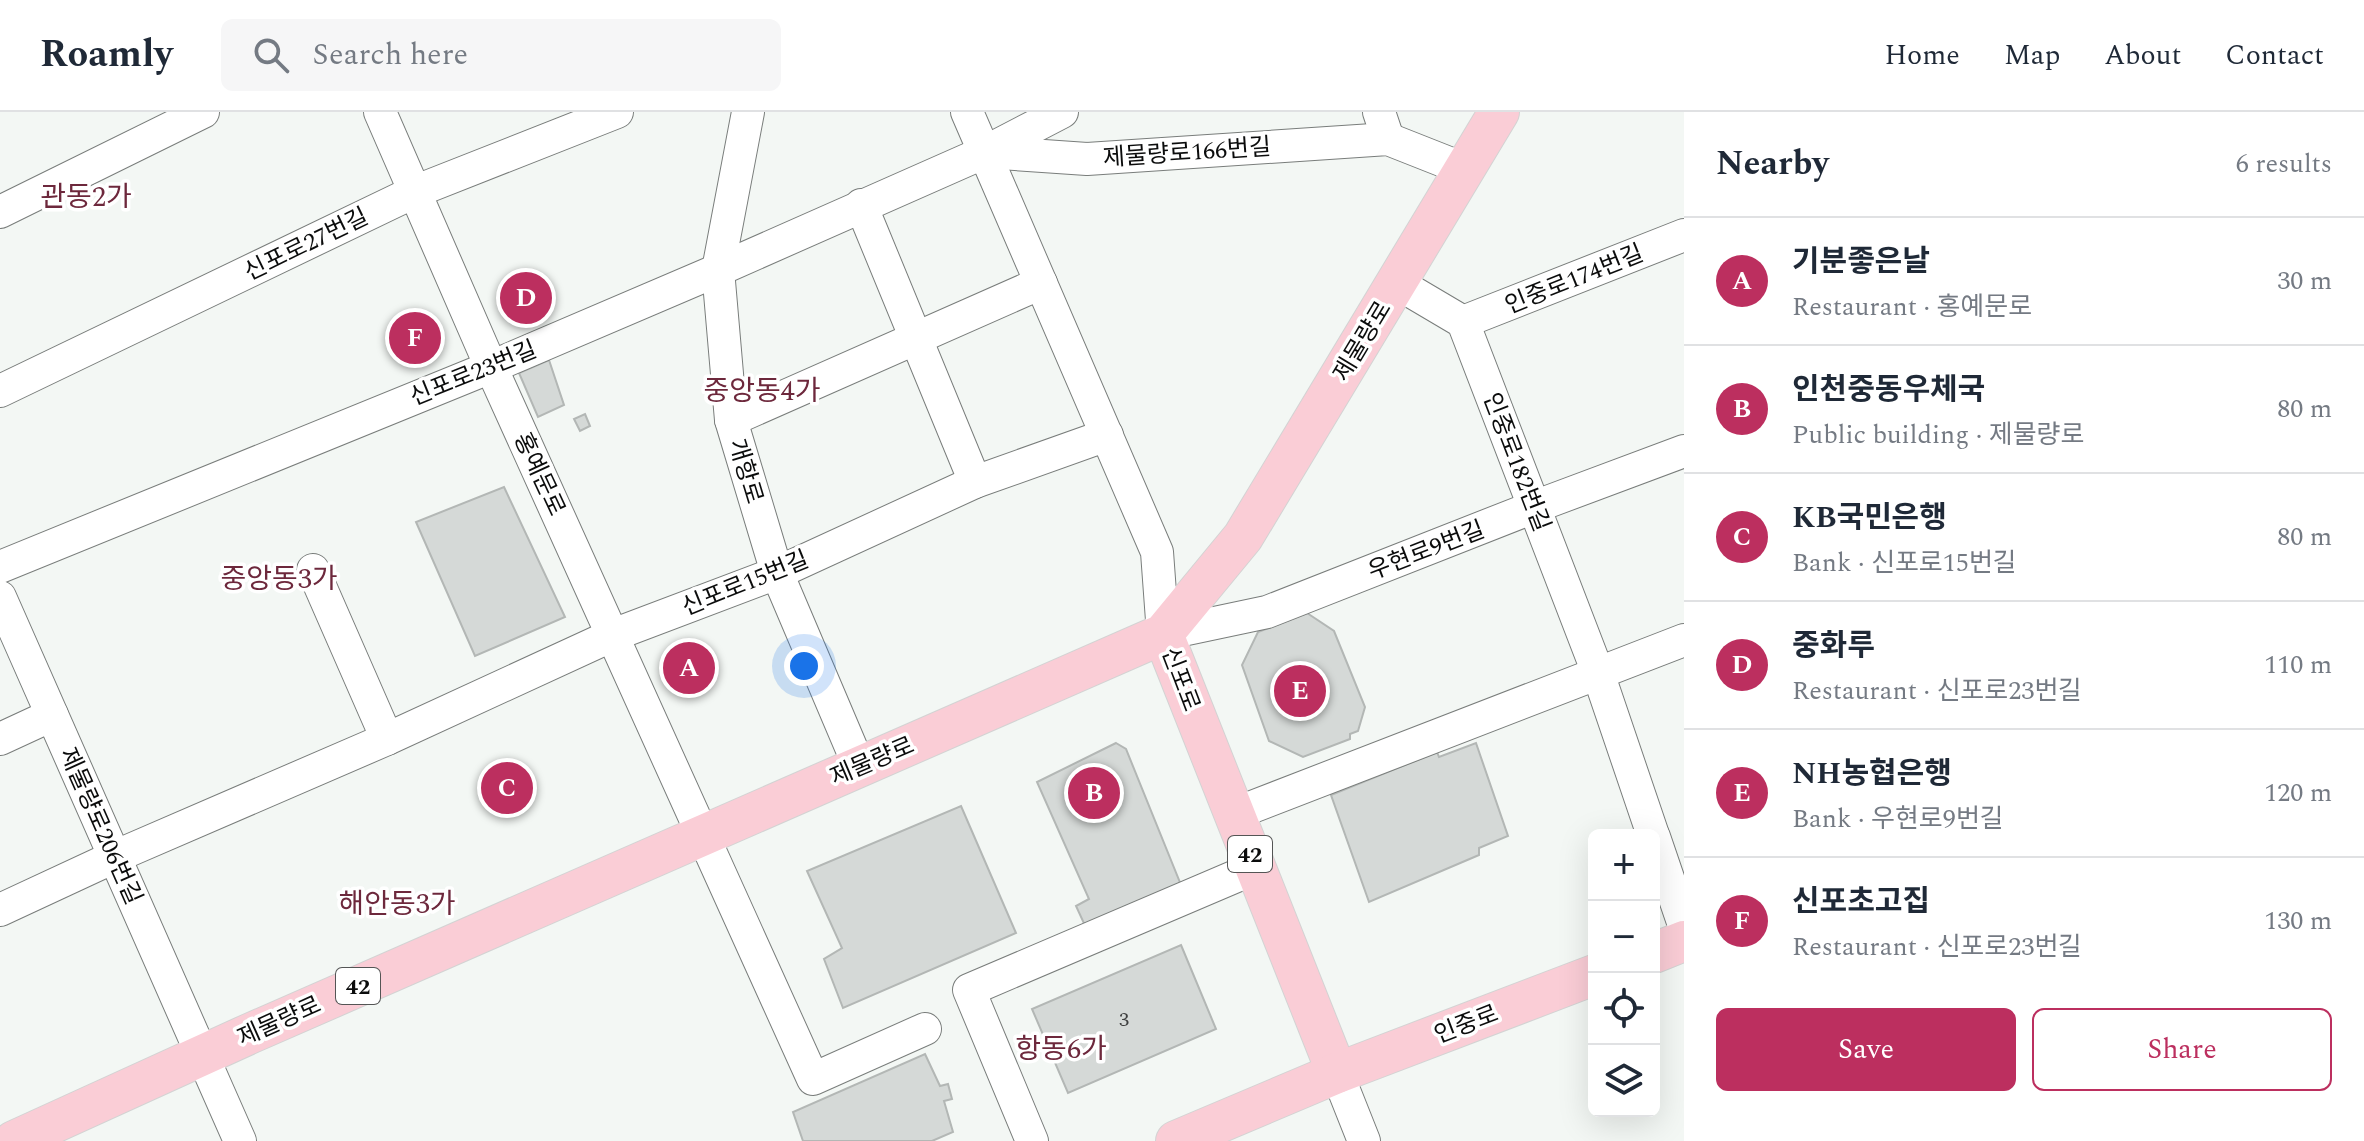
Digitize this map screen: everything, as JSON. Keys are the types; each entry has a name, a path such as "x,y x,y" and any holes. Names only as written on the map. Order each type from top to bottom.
{"main road":[{"name":"제물량로","path":"14,1141 202,1055 1163,634 1243,537 1499,112"},
{"name":"신포로","path":"1163,634 1337,1073"},
{"path":"1660,951 1684,941"},
{"name":"인중로","path":"1176,1141 1337,1073 1588,977"}],"street":[{"path":"0,212 203,112"},
{"name":"홍예문로","path":"380,112 491,367 813,1079 925,1029"},
{"name":"신포로27번길","path":"0,391 414,192 617,112"},
{"name":"개항로","path":"748,112 718,270 731,420 777,573 859,766"},
{"name":"신포로","path":"967,112 1157,552 1163,634"},
{"name":"신포로23번길","path":"0,567 491,367 718,270 985,152 1062,112"},
{"name":"제물량로166번길","path":"985,152 1087,159 1384,125 1464,169"},
{"path":"861,205 975,482"},
{"name":"인중로174번길","path":"1463,322 1684,235"},
{"path":"731,420 1041,283"},
{"path":"1397,283 1463,322"},
{"name":"인중로182번길","path":"1463,322 1598,673 1652,829"},
{"name":"신포로15번길","path":"0,910 613,635 777,573 975,482 1107,435"},
{"name":"우현로9번길","path":"1163,634 1267,612 1684,451"},
{"path":"313,570 387,739"},
{"name":"제물량로206번길","path":"0,597 240,1141"},
{"path":"1234,814 1684,640"},
{"path":"0,739 52,715"},
{"name":"인중로182번길","path":"1660,854 1684,925"},
{"path":"1032,1141 969,990 1255,868"},
{"path":"1337,1073 1364,1141"}],"building":[{"path":"549,360 564,405 538,417 519,373"},
{"path":"585,414 590,426 580,431 574,419"},
{"path":"504,487 565,617 475,656 416,522"},
{"path":"1307,613 1334,631 1365,707 1358,731 1350,734 1350,739 1303,757 1269,741 1242,665 1258,632"},
{"path":"1116,743 1126,749 1181,885 1087,930 1076,906 1089,899 1037,782"},
{"path":"1476,743 1508,836 1479,848 1479,855 1369,902 1331,795 1437,752 1439,757"},
{"path":"961,806 1016,933 843,1008 824,959 842,948 807,871"},
{"path":"1181,945 1216,1029 1068,1093 1032,1009"},
{"path":"925,1054 940,1086 948,1084 952,1099 944,1101 953,1132 932,1141 803,1141 793,1112"}],"place":[{"name":"중화루","path":"526,298"},
{"name":"신포초고집","path":"415,338"},
{"name":"기분좋은날","path":"689,668"},
{"name":"NH농협은행","path":"1300,691"},
{"name":"KB국민은행","path":"507,788"},
{"name":"인천중동우체국","path":"1094,793"}],"district":[{"name":"관동2가","path":"86,196"},
{"name":"중앙동4가","path":"762,390"},
{"name":"중앙동3가","path":"279,578"},
{"name":"해안동3가","path":"397,903"},
{"name":"항동6가","path":"1061,1048"}]}
